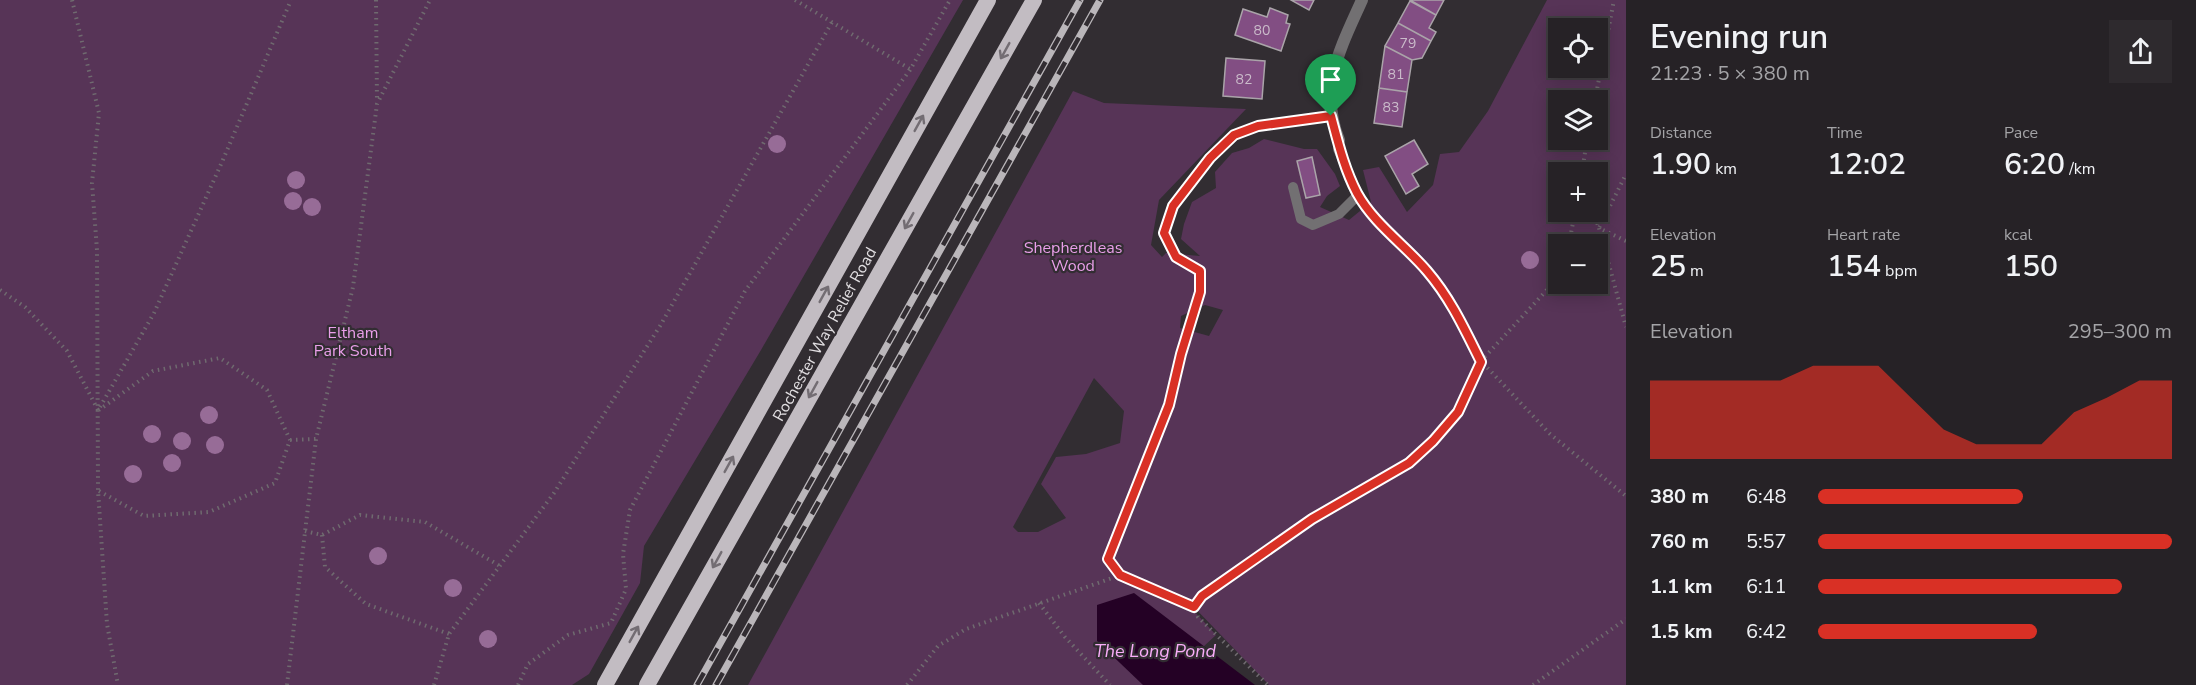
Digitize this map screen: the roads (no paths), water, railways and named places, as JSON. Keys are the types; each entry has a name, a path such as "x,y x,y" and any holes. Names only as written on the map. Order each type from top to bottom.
{"highway":[{"name":"Rochester Way Relief Road","path":"605,685 988,0"},
{"name":"Rochester Way Relief Road","path":"647,685 1034,0"}],"street":[{"path":"1339,140 1331,116 1331,85 1337,56 1362,0"}],"lane":[{"path":"1293,187 1301,219 1312,225 1339,214 1358,195 1338,149 1339,140"}],"water":[{"name":"The Long Pond","path":"1134,593 1255,685 1143,685 1097,641 1097,605"}],"railway":[{"path":"697,685 1080,0"},
{"path":"716,685 1100,0"}],"park label":[{"name":"Shepherdleas Wood","path":"1073,256"},
{"name":"Eltham Park South","path":"353,341"}]}
